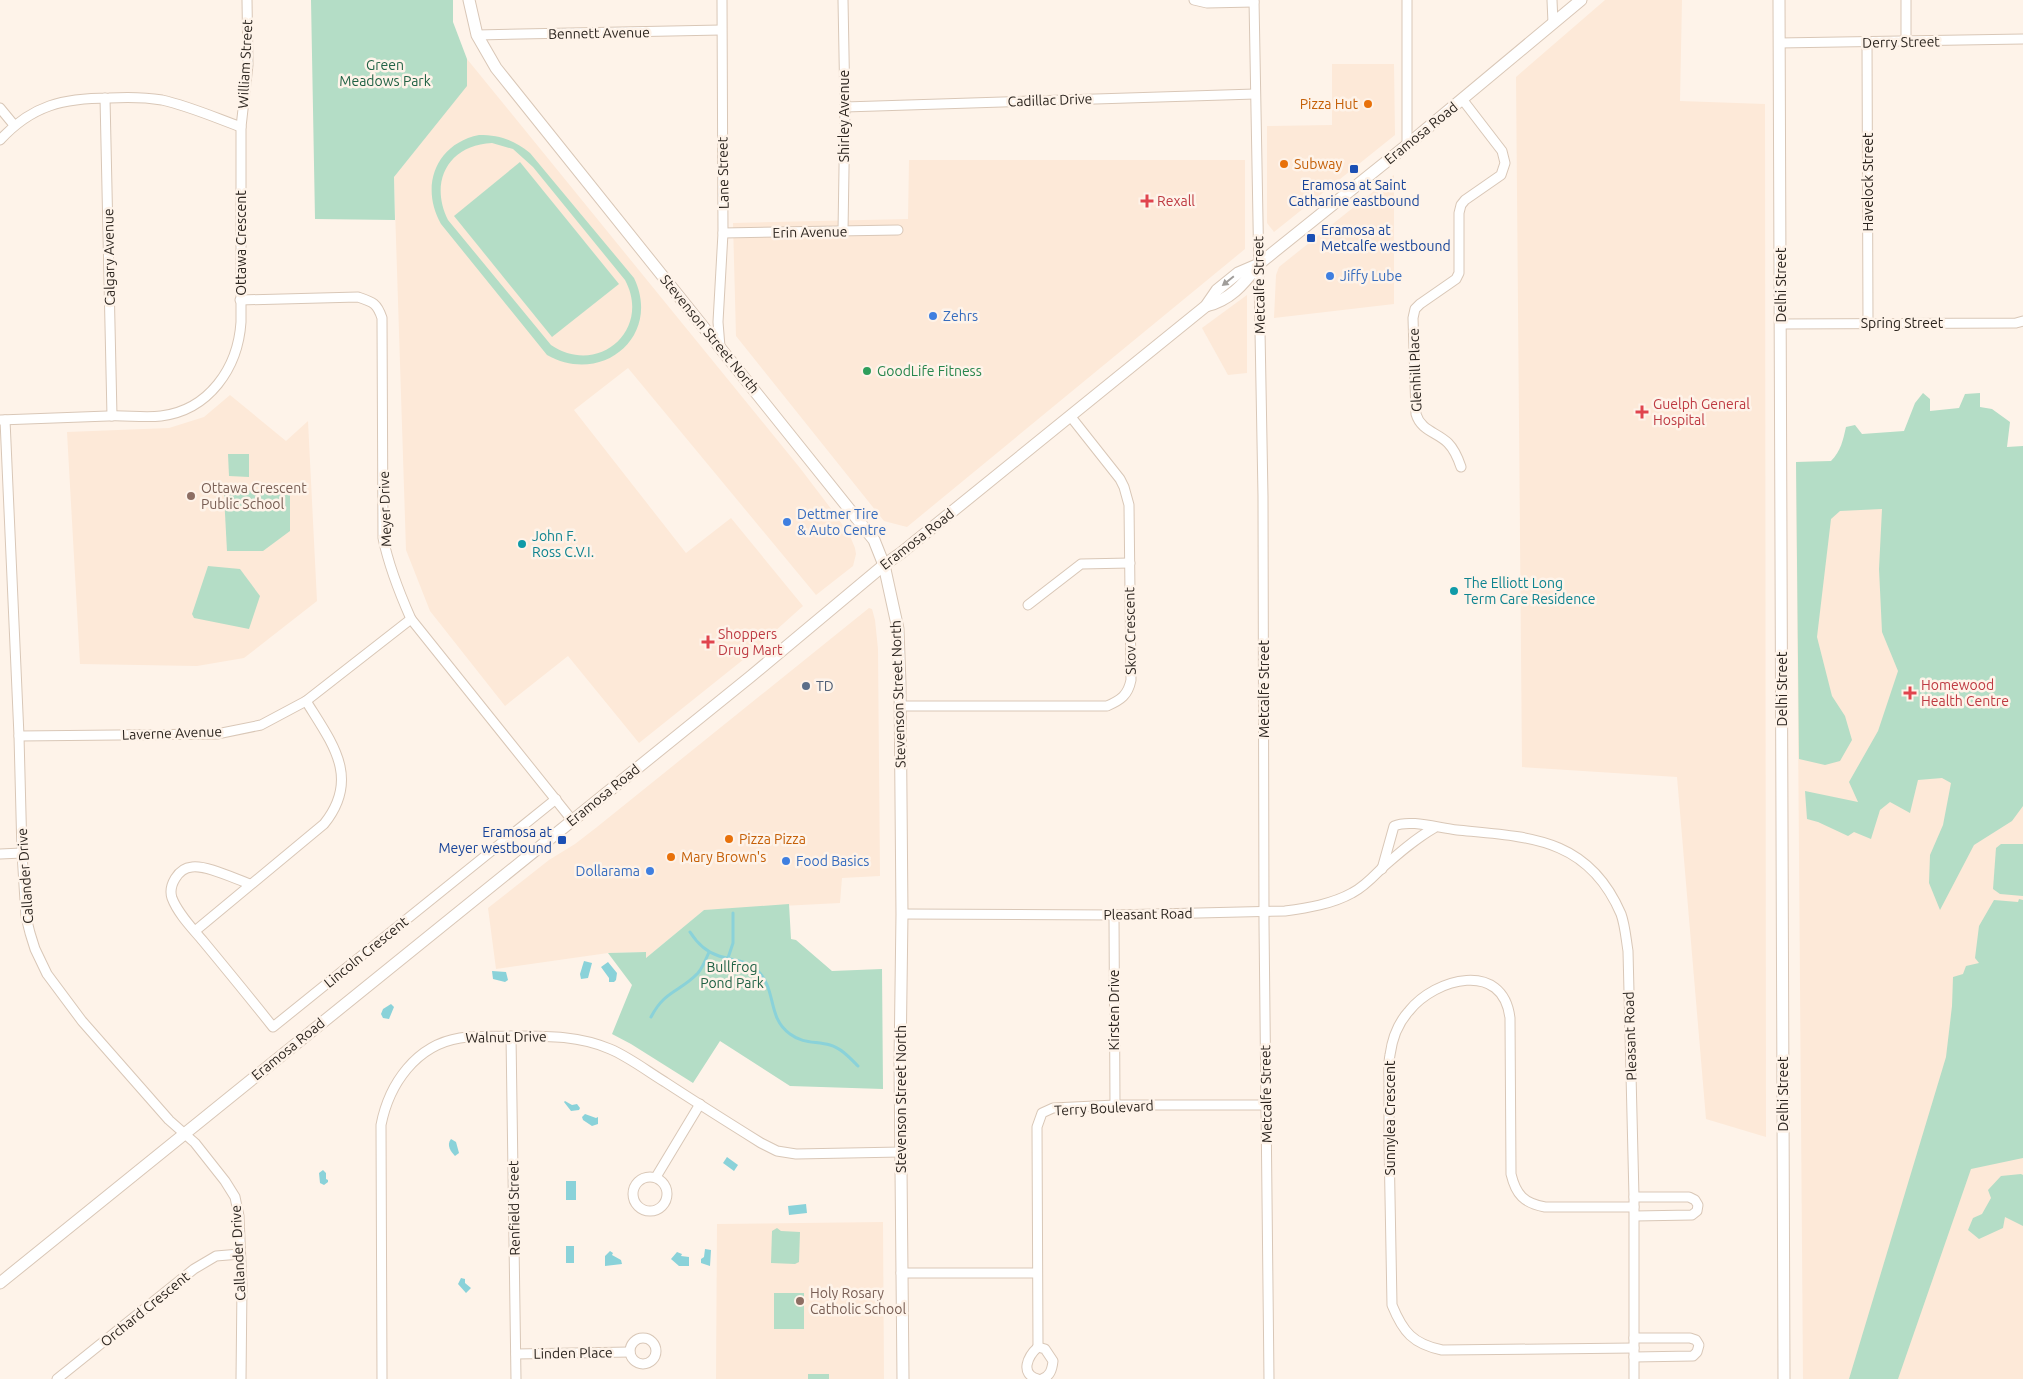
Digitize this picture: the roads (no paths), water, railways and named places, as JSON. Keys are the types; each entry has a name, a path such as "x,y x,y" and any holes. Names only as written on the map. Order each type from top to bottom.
{"main road":[{"name":"Stevenson Street North","path":"469,0 477,35 496,68 874,540 884,565 898,628 901,706 903,1379"},
{"name":"Eramosa Road","path":"0,1283 750,677 884,565 1071,417 1206,306 1216,290 1238,274 1259,264 1408,145 1581,0"},
{"name":"Delhi Street","path":"1779,0 1784,1379"}],"street":[{"name":"William Street","path":"241,127 248,65 248,0"},
{"name":"Lane Street","path":"720,347 718,322 723,233 722,0"},
{"name":"Shirley Avenue","path":"842,0 844,107 843,231"},
{"path":"1194,0 1207,3 1254,1"},
{"path":"1407,0 1408,145"},
{"path":"1552,0 1553,23"},
{"path":"1906,0 1906,41"},
{"name":"Metcalfe Street","path":"1254,1 1263,506 1264,911 1269,1379"},
{"name":"Bennett Avenue","path":"477,35 721,30"},
{"name":"Derry Street","path":"1779,43 2023,39"},
{"name":"Havelock Street","path":"1867,42 1868,322"},
{"name":"Cadillac Drive","path":"844,107 1255,94"},
{"path":"0,140 14,124 29,114 63,101 105,98 136,97 162,100 241,127"},
{"name":"Calgary Avenue","path":"105,98 112,416"},
{"name":"Glenhill Place","path":"1461,467 1455,452 1447,441 1418,421 1416,414 1413,318 1420,304 1456,279 1459,273 1459,213 1461,205 1465,200 1500,175 1505,163 1502,150 1462,99"},
{"path":"0,108 14,124"},
{"name":"Ottawa Crescent","path":"2,420 161,416 185,411 208,396 222,380 233,362 240,338 241,127"},
{"name":"Erin Avenue","path":"723,233 898,230"},
{"name":"Meyer Drive","path":"240,300 358,297 369,300 378,306 382,318 383,538 389,568 411,619 572,820"},
{"name":"Spring Street","path":"1781,324 1868,322 2016,323 2023,321"},
{"name":"Skov Crescent","path":"901,706 1094,707 1107,706 1121,700 1129,690 1131,680 1130,505 1124,487 1071,417"},
{"name":"Callander Drive","path":"2,420 19,736 22,853 26,917 35,949 44,968 82,1021 169,1120 195,1143 225,1180 235,1198 240,1254 241,1379"},
{"path":"1028,605 1081,564 1130,563"},
{"name":"Laverne Avenue","path":"19,736 217,734 261,724 306,701 411,619"},
{"path":"195,931 324,824 332,815 341,792 342,769 333,743 306,701"},
{"name":"Lincoln Crescent","path":"250,884 200,867 191,867 180,872 171,887 171,896 175,905 195,931 273,1027 556,799"},
{"name":"Pleasant Road","path":"1382,869 1394,826 1402,822 1434,828 1517,836 1553,844 1584,862 1608,890 1622,916 1628,951 1634,1207 1634,1379"},
{"name":"Pleasant Road","path":"902,914 1114,915 1308,908 1329,903 1353,893 1413,840 1434,828"},
{"path":"0,854 22,853"},
{"name":"Kirsten Drive","path":"1114,915 1115,1105"},
{"name":"Sunnylea Crescent","path":"1634,1207 1689,1197 1695,1200 1698,1205 1692,1215 1634,1207 1545,1207 1524,1199 1514,1187 1511,1174 1510,1018 1507,1002 1499,990 1490,983 1470,980 1445,985 1425,996 1409,1011 1395,1032 1389,1056 1392,1305 1400,1323 1411,1336 1425,1346 1442,1350 1634,1353 1692,1356 1697,1352 1699,1345 1696,1340 1690,1338 1634,1338"},
{"name":"Walnut Drive","path":"382,1379 380,1139 383,1116 388,1099 405,1070 428,1050 441,1044 461,1038 512,1036 548,1036 585,1040 621,1054 761,1143 777,1151 796,1154 901,1152"},
{"name":"Renfield Street","path":"512,1036 516,1379"},
{"path":"656,1177 700,1104"},
{"name":"Terry Boulevard","path":"1038,1347 1037,1127 1042,1113 1053,1108 1115,1105 1266,1105"},
{"name":"Orchard Crescent","path":"57,1379 194,1269 216,1256 240,1254"},
{"path":"902,1273 1037,1273"},
{"path":"1038,1347 1045,1350 1053,1361 1050,1373 1046,1378 1040,1379 1028,1373 1026,1367 1027,1359 1038,1347"},
{"name":"Linden Place","path":"516,1354 630,1352"}],"water":[{"path":"584,961 592,963 588,978 581,979 580,974"},
{"path":"608,962 617,973 614,982 609,982 609,978 601,967"},
{"path":"492,971 506,972 508,980 505,982 493,979"},
{"path":"391,1004 394,1007 389,1019 383,1018 381,1014 383,1009"},
{"path":"565,1101 572,1105 577,1104 580,1108 579,1110 571,1111"},
{"path":"585,1114 598,1117 598,1124 592,1126 583,1120 582,1117"},
{"path":"451,1139 456,1142 459,1153 455,1156 449,1146"},
{"path":"727,1157 738,1165 734,1171 723,1163"},
{"path":"323,1170 328,1180 324,1185 320,1183 319,1173"},
{"path":"566,1181 576,1181 576,1200 566,1200"},
{"path":"806,1204 807,1213 789,1215 788,1206"},
{"path":"566,1246 574,1246 574,1263 566,1263"},
{"path":"705,1249 711,1250 710,1266 701,1263"},
{"path":"610,1251 613,1253 612,1255 621,1260 622,1264 605,1266 605,1256"},
{"path":"677,1252 682,1254 681,1256 689,1257 689,1266 679,1266 671,1259"},
{"path":"461,1278 465,1279 465,1283 471,1288 466,1293 458,1284"}],"waterway":[{"path":"728,958 733,943 733,913"},
{"path":"690,932 706,950 724,958 749,964 758,971 768,987 778,1020 790,1034 805,1041 834,1046 858,1066"},
{"path":"651,1017 667,996 698,973 709,952"}],"place":[{"name":"Pizza Hut","path":"1368,104"},
{"name":"Subway","path":"1284,164"},
{"name":"Eramosa at Saint Catharine eastbound","path":"1354,169"},
{"name":"Rexall","path":"1147,201"},
{"name":"Eramosa at Metcalfe westbound","path":"1311,238"},
{"name":"Jiffy Lube","path":"1330,276"},
{"name":"Zehrs","path":"933,316"},
{"name":"GoodLife Fitness","path":"867,371"},
{"name":"Guelph General Hospital","path":"1642,412"},
{"name":"Ottawa Crescent Public School","path":"191,496"},
{"name":"Dettmer Tire & Auto Centre","path":"787,522"},
{"name":"John F. Ross C.V.I.","path":"522,544"},
{"name":"The Elliott Long Term Care Residence","path":"1454,591"},
{"name":"Shoppers Drug Mart","path":"708,642"},
{"name":"TD","path":"806,686"},
{"name":"Homewood Health Centre","path":"1910,693"},
{"name":"Pizza Pizza","path":"729,839"},
{"name":"Eramosa at Meyer westbound","path":"562,840"},
{"name":"Mary Brown's","path":"671,857"},
{"name":"Food Basics","path":"786,861"},
{"name":"Dollarama","path":"650,871"},
{"name":"Holy Rosary Catholic School","path":"800,1301"}],"park label":[{"name":"Green Meadows Park","path":"385,74"},
{"name":"Bullfrog Pond Park","path":"732,976"}]}
